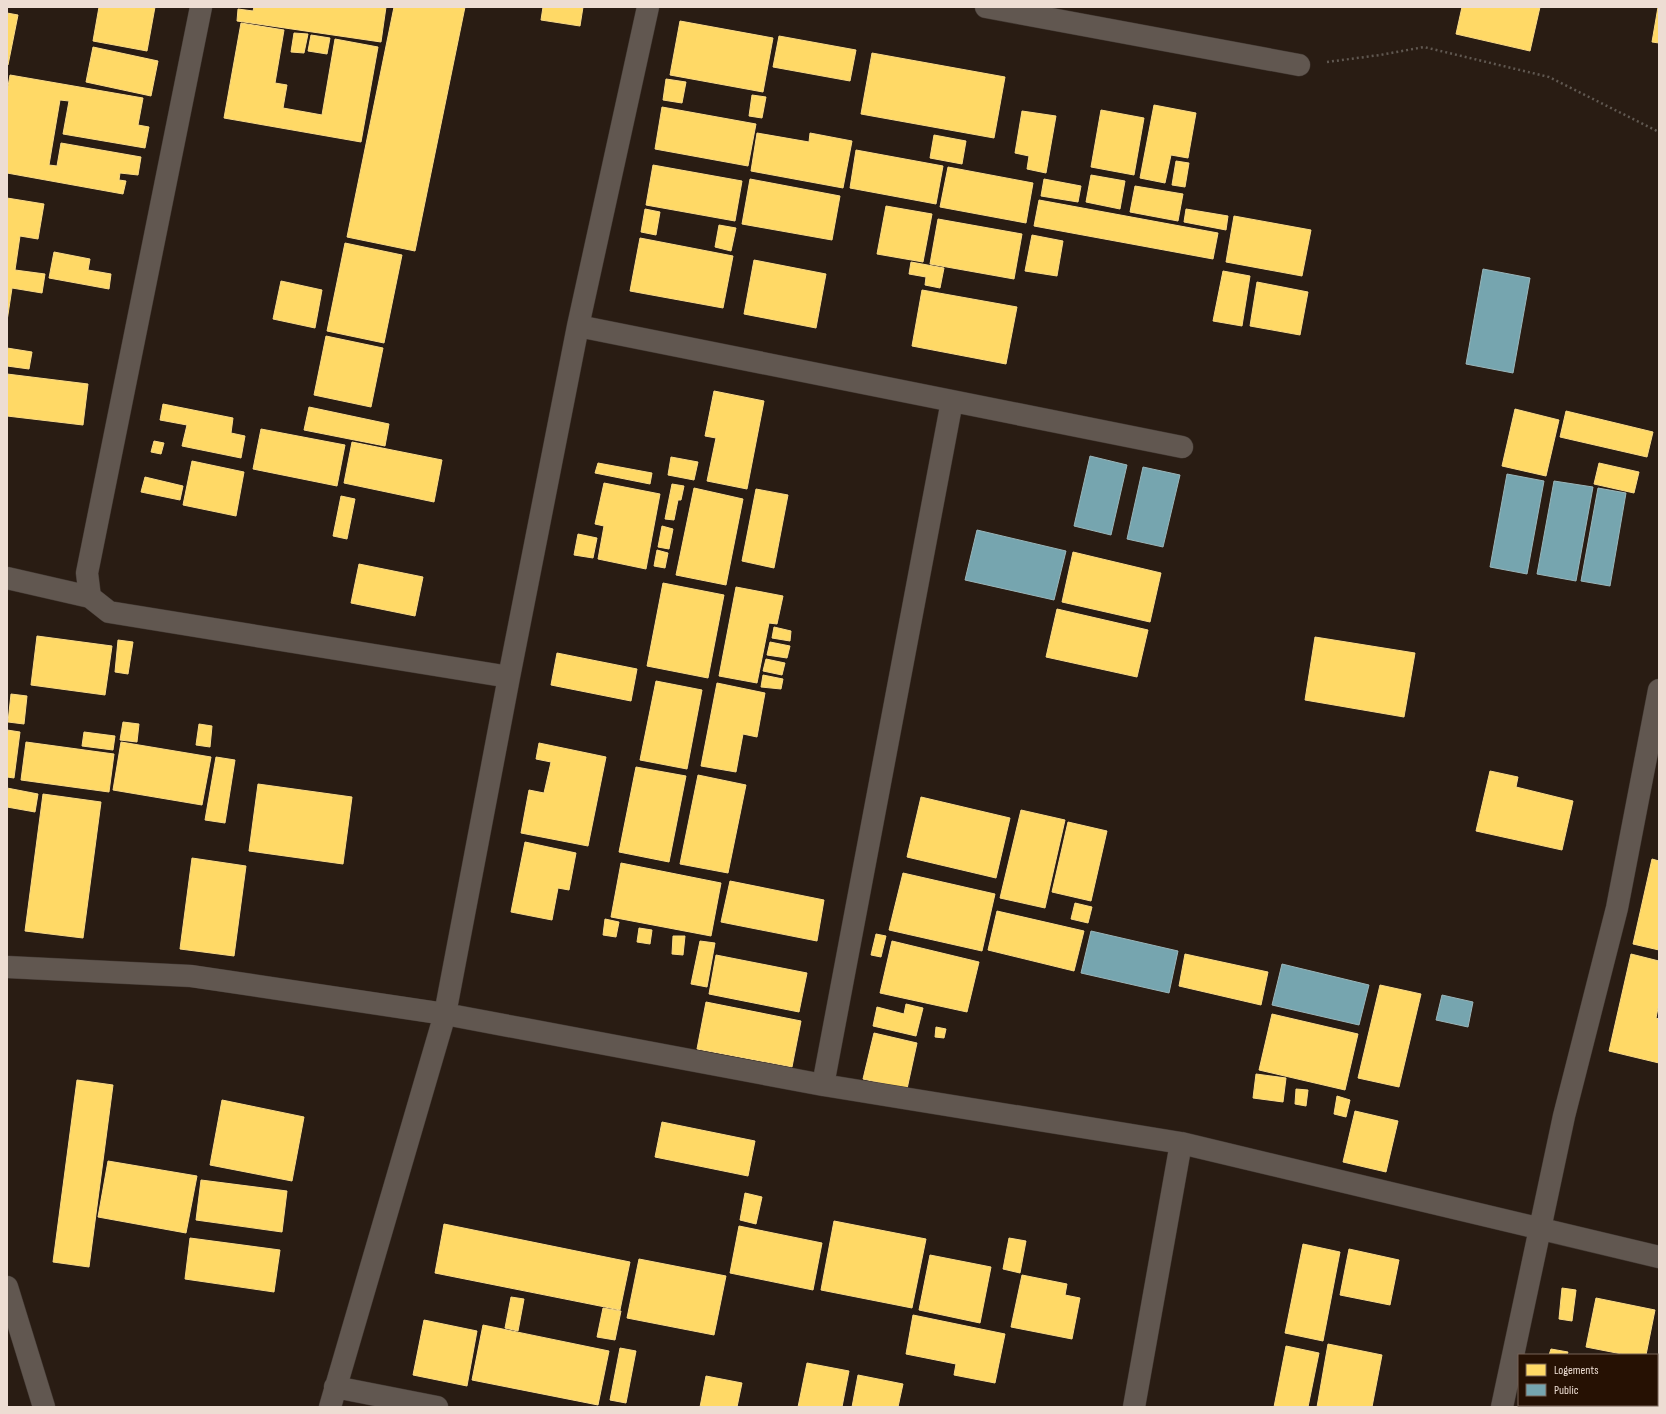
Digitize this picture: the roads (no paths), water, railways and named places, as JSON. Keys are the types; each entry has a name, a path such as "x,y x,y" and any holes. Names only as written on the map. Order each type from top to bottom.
{"street":[{"path":"90,597 87,573 201,7"},
{"path":"437,1407 332,1397 445,1014 578,326 648,7"},
{"path":"986,7 1299,66"},
{"path":"578,326 1182,447"},
{"path":"823,1084 952,401"},
{"path":"7,578 90,597 109,612 509,677"},
{"path":"1502,1407 1564,1116 1617,908 1659,690"},
{"path":"7,967 191,976 445,1014 823,1084 1181,1143 1659,1257"},
{"path":"1134,1407 1181,1143"},
{"path":"7,1291 44,1407"}]}
